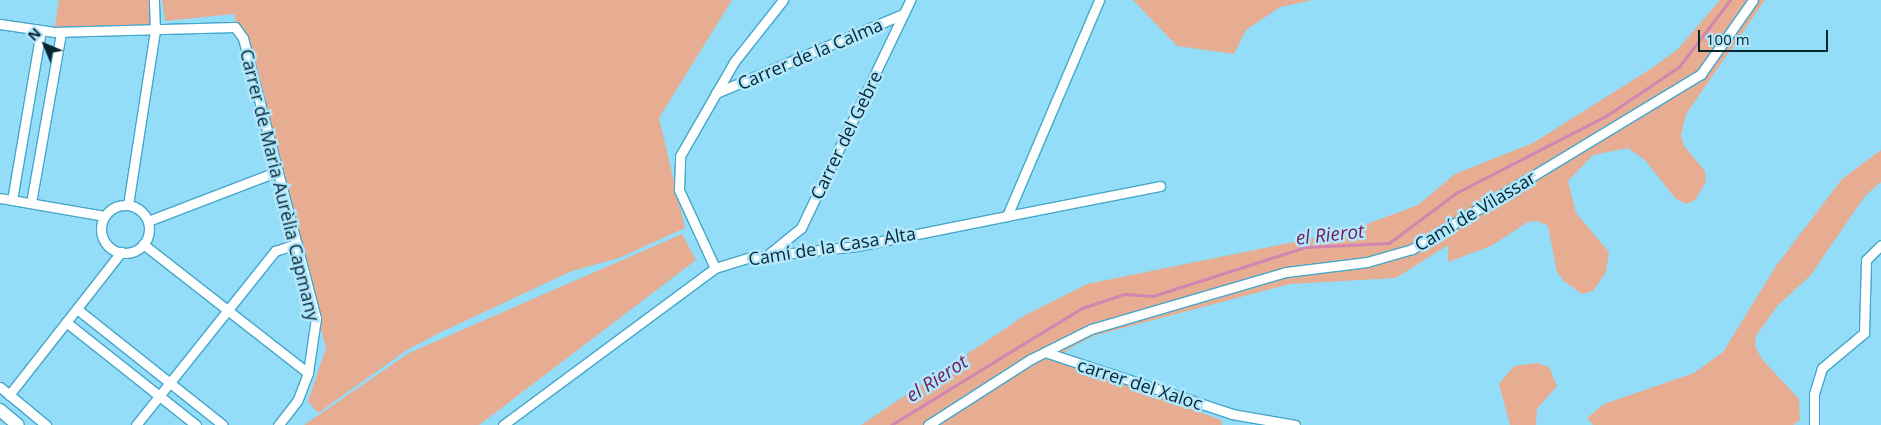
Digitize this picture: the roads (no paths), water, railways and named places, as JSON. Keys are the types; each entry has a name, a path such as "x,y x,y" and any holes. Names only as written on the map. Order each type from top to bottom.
{"main road":[{"path":"0,410 18,425"}],"street":[{"path":"128,205 155,31 154,0"},
{"path":"715,268 680,190 678,169 680,156 754,33 783,0"},
{"name":"Carrer del Gebre","path":"766,256 786,244 801,228 910,0"},
{"path":"1006,216 1099,0"},
{"name":"Camí de Vilassar","path":"928,425 1045,352 1091,329 1286,272 1367,262 1412,249 1701,74 1753,0"},
{"name":"Carrer de la Calma","path":"716,94 904,14"},
{"path":"0,24 61,32 155,31"},
{"name":"Carrer de Maria Aurèlia Capmany","path":"155,31 235,27 243,38 316,318 308,373 297,401 278,425"},
{"path":"12,200 41,30"},
{"path":"31,203 61,32"},
{"path":"148,221 278,170"},
{"name":"Camí de la Casa Alta","path":"503,425 715,268 766,256 857,246 1160,186"},
{"path":"0,198 104,216"},
{"path":"122,252 104,242 104,216 112,208 128,205 148,221"},
{"path":"143,244 148,221"},
{"path":"9,395 122,252 143,244"},
{"path":"143,244 308,373"},
{"path":"136,425 275,251 297,244"},
{"path":"1814,425 1814,394 1822,368 1864,333 1866,260 1881,245"},
{"path":"77,309 223,425"},
{"path":"66,322 196,425"},
{"name":"carrer del Xaloc","path":"1045,352 1242,420 1295,425"},
{"path":"0,387 46,425"}],"waterway":[{"name":"el Rierot","path":"891,425 1082,308 1125,294 1153,296 1306,247 1389,243 1456,193 1606,116 1679,67 1730,0"}]}
